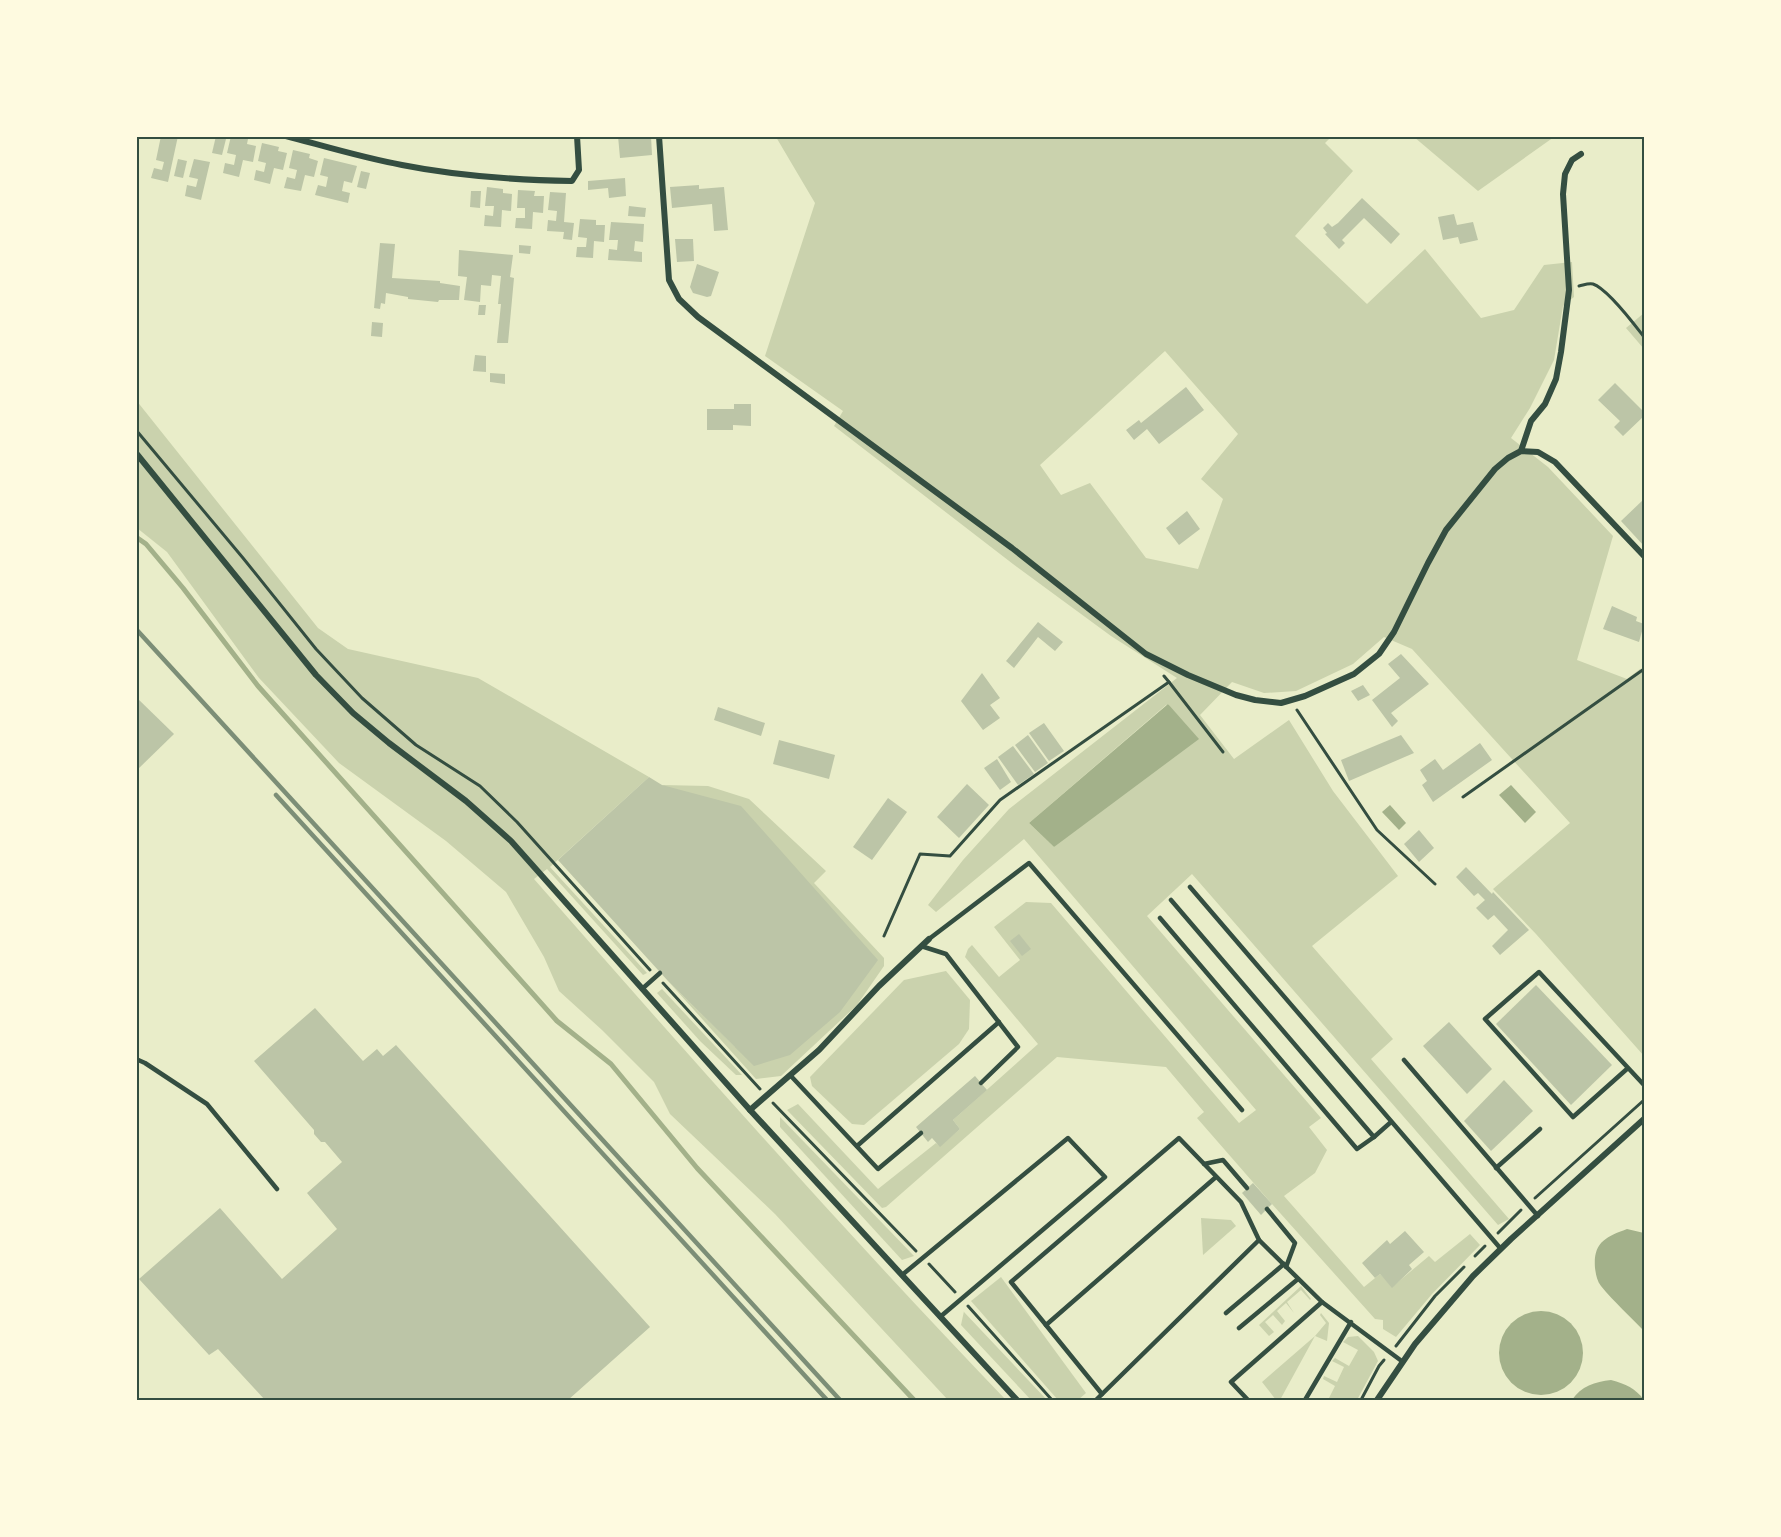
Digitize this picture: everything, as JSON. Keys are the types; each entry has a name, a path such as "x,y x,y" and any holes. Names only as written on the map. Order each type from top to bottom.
{"street":[{"path":"285,136 389,163 444,172 572,181 579,170 577,136"},
{"path":"659,136 669,280 679,298 698,317 1012,548 1146,654 1188,675 1236,695 1281,703 1305,696 1354,674 1379,654 1394,632 1446,530 1495,469 1521,451 1538,452 1555,462 1644,556"},
{"path":"1521,451 1531,421 1545,404 1556,380 1569,290 1563,194 1565,174 1572,160 1581,154"},
{"path":"137,453 316,675 353,712 389,743 466,801 511,841 750,1110 1017,1401"},
{"path":"750,1110 819,1050 879,986 929,939"},
{"path":"1377,1401 1416,1344 1473,1276 1644,1119"}],"lane":[{"path":"929,939 1029,863 1242,1110"},
{"path":"1190,887 1501,1249"},
{"path":"1171,900 1374,1137"},
{"path":"1160,918 1357,1149 1391,1122"},
{"path":"921,946 946,954 1018,1047 981,1083"},
{"path":"1628,1068 1573,1117 1485,1019 1539,972 1644,1085"},
{"path":"642,989 660,973"},
{"path":"857,1146 999,1022"},
{"path":"136,1059 207,1104 277,1189"},
{"path":"1404,1060 1538,1215"},
{"path":"790,1075 878,1169 921,1133"},
{"path":"1496,1167 1540,1129"},
{"path":"902,1275 1068,1138 1105,1177 940,1317"},
{"path":"1102,1394 1011,1282 1179,1138 1241,1202 1259,1240 1322,1302 1403,1362"},
{"path":"1204,1164 1222,1160 1247,1188"},
{"path":"1046,1325 1216,1177"},
{"path":"1226,1313 1285,1265 1295,1243 1267,1209"},
{"path":"1096,1401 1259,1240"},
{"path":"1239,1328 1298,1279"},
{"path":"1248,1401 1231,1382 1322,1302"},
{"path":"1305,1401 1351,1322"}],"path":[{"path":"1569,290 1589,284 1596,285 1606,292 1644,337"},
{"path":"1462,797 1644,669"},
{"path":"1164,675 1223,752"},
{"path":"884,936 920,854 950,856 1000,800 1170,682"},
{"path":"1290,701 1377,830 1435,884"}],"shaded area":[{"path":"776,137 1331,137 1325,143 1353,171 1295,236 1367,304 1425,249 1481,318 1514,310 1544,265 1572,262 1574,297 1563,306 1554,360 1530,408 1511,438 1548,467 1613,536 1577,660 1627,679 1640,669 1644,673 1644,1056 1493,889 1570,823 1412,649 1384,637 1353,664 1296,691 1264,693 1232,682 1200,715 1234,759 1289,720 1333,791 1398,876 1312,946 1393,1039 1371,1059 1509,1219 1498,1225 1192,874 1147,916 1321,1118 1309,1127 1327,1150 1315,1173 1284,1196 1364,1287 1380,1274 1392,1287 1429,1256 1435,1262 1470,1234 1480,1245 1432,1294 1396,1337 1383,1329 1383,1320 1375,1319 1197,1118 1204,1112 1166,1067 1057,1057 886,1207 882,1208 787,1110 798,1104 878,1189 936,1143 940,1146 960,1129 953,1120 1038,1044 965,957 972,945 999,977 1020,960 994,927 1026,902 1051,903 1239,1123 1256,1110 1024,839 936,912 928,905 963,860 1009,809 1177,678 1111,636 1013,564 834,426 843,411 765,356 815,203","holes":["1165,351 1238,434 1201,479 1223,499 1198,569 1146,558 1090,483 1061,495 1040,465","1169,704 1054,847 1029,823 1166,705"]},
{"path":"1414,137 1554,137 1478,191"},
{"path":"1644,313 1644,349 1626,328"},
{"path":"136,400 318,628 348,649 478,678 649,777 550,867 647,973 643,975 547,869 534,879 767,1142 1006,1400 948,1400 775,1214 670,1114 654,1082 559,991 544,957 506,892 446,841 339,763 259,678 167,552 137,528"},
{"path":"1168,704 1199,739 1054,847 1029,823"},
{"path":"662,785 708,786 749,799 826,871 814,883 884,958 884,966 857,1005 781,1076 756,1079 668,981 735,1047 756,1049 725,823"},
{"path":"1511,785 1536,812 1525,823 1499,795"},
{"path":"1390,805 1406,823 1399,830 1382,812"},
{"path":"946,971 970,1000 969,1029 959,1044 864,1125 852,1124 812,1086 810,1077 904,980"},
{"path":"662,989 742,1075 736,1075 700,1041 657,993"},
{"path":"780,1117 914,1256 902,1260 780,1127"},
{"path":"1201,1218 1231,1220 1236,1226 1203,1255"},
{"path":"1627,1229 1644,1233 1644,1331 1601,1286 1595,1271 1598,1247 1607,1238"},
{"path":"1001,1277 1086,1393 1078,1400 1058,1400 971,1301"},
{"path":"1301,1286 1311,1299 1301,1290 1287,1302 1294,1313 1286,1303 1277,1311 1285,1321 1282,1325 1273,1315 1265,1322 1274,1332 1269,1336 1259,1325"},
{"path":"964,1311 1047,1400 1031,1400 961,1325"},
{"path":"1541,1311 1557,1314 1571,1323 1580,1337 1583,1353 1580,1369 1571,1383 1557,1392 1541,1395 1525,1392 1511,1383 1502,1369 1499,1353 1502,1337 1511,1323 1525,1314"},
{"path":"1321,1313 1329,1323 1327,1341 1315,1336 1326,1323"},
{"path":"1315,1336 1280,1400 1276,1400 1262,1382"},
{"path":"1358,1336 1374,1352 1378,1361 1357,1400 1328,1400 1335,1386 1323,1379 1324,1376 1337,1382 1344,1367 1332,1361 1335,1358 1349,1366 1358,1350 1343,1342 1348,1337"},
{"path":"1611,1380 1630,1387 1644,1400 1572,1400 1580,1391 1589,1386"}],"building":[{"path":"161,136 178,136 168,182 151,178 154,168 162,170 164,162 156,160"},
{"path":"216,136 226,139 222,155 212,153"},
{"path":"231,136 248,139 247,144 256,146 253,162 243,160 239,177 223,173 225,163 234,165 236,155 227,153"},
{"path":"618,136 651,136 652,155 620,158"},
{"path":"262,143 279,147 278,151 287,153 283,170 274,168 270,184 254,180 256,170 264,172 266,163 258,161"},
{"path":"293,150 310,154 309,158 318,161 314,177 305,175 301,191 284,188 287,177 295,179 297,170 289,168"},
{"path":"324,158 357,166 352,183 344,181 342,191 350,193 348,203 315,195 318,185 326,187 328,177 320,175"},
{"path":"178,159 187,161 183,178 174,176"},
{"path":"194,159 210,162 201,200 185,196 187,185 196,187 198,179 189,177"},
{"path":"361,171 370,173 366,189 357,187"},
{"path":"625,178 626,196 609,198 608,188 588,190 588,181"},
{"path":"699,185 699,189 724,187 728,230 714,231 712,204 672,208 670,187"},
{"path":"487,187 503,189 503,193 512,194 511,211 502,210 501,227 484,226 485,215 493,216 494,206 485,206"},
{"path":"518,190 535,191 534,196 544,196 543,213 533,212 532,229 515,228 516,218 525,218 525,208 517,208"},
{"path":"471,191 481,191 480,208 470,207"},
{"path":"550,192 566,193 564,222 574,223 572,240 563,239 564,232 547,231 548,220 556,221 557,211 548,210"},
{"path":"1362,198 1400,234 1391,244 1364,218 1342,240 1345,243 1339,249 1325,234 1327,233 1323,228 1328,223 1332,227 1338,223"},
{"path":"629,206 646,208 645,217 628,216"},
{"path":"1454,214 1457,225 1473,222 1478,240 1460,244 1458,237 1443,240 1438,217"},
{"path":"580,219 596,220 596,225 605,225 604,242 594,241 593,258 576,257 577,247 586,247 587,238 578,237"},
{"path":"611,222 644,224 643,242 635,241 634,251 642,252 642,262 608,260 609,249 617,250 618,240 609,240"},
{"path":"675,239 693,239 694,261 677,262"},
{"path":"380,243 395,244 392,278 440,281 440,283 460,286 459,300 439,300 438,302 408,299 408,297 386,293 385,304 381,303 380,309 374,308"},
{"path":"519,245 531,246 530,254 519,253"},
{"path":"459,250 513,255 510,277 514,278 508,343 497,343 501,276 492,275 491,286 481,285 480,302 464,300 467,277 458,276"},
{"path":"697,264 719,272 711,296 693,293 690,287"},
{"path":"479,305 486,305 485,315 478,315"},
{"path":"372,322 383,323 382,337 371,336"},
{"path":"475,355 486,356 486,372 473,371"},
{"path":"490,373 505,374 505,384 490,382"},
{"path":"1615,383 1644,412 1644,416 1623,436 1614,427 1620,421 1598,400"},
{"path":"1186,387 1204,410 1159,444 1147,429 1134,440 1126,430 1139,420 1141,423"},
{"path":"734,404 751,404 751,426 733,425 733,430 707,430 707,409 734,409"},
{"path":"1644,499 1644,546 1621,521"},
{"path":"1187,511 1200,529 1179,545 1166,528"},
{"path":"1612,606 1637,617 1636,621 1644,624 1639,642 1603,629"},
{"path":"1038,622 1063,642 1055,651 1038,637 1014,668 1006,661"},
{"path":"1401,654 1429,684 1391,713 1398,721 1392,727 1372,700 1400,678 1388,664"},
{"path":"982,673 1000,698 990,705 1000,718 983,730 961,701"},
{"path":"1363,685 1370,695 1358,701 1351,691"},
{"path":"136,697 174,734 136,771"},
{"path":"718,707 765,723 761,736 714,720"},
{"path":"1044,723 1064,751 1049,761 1029,733"},
{"path":"1028,735 1048,763 1035,772 1015,745"},
{"path":"1401,735 1414,753 1349,781 1341,760"},
{"path":"779,740 835,755 829,779 773,764"},
{"path":"1480,743 1492,760 1433,802 1422,785 1427,781 1420,770 1435,759 1443,770"},
{"path":"1013,746 1034,774 1018,785 998,757"},
{"path":"997,759 1011,782 1000,790 984,768"},
{"path":"649,777 662,785 741,806 878,960 840,1012 790,1055 754,1066 668,981 558,860"},
{"path":"967,784 989,805 959,838 937,817"},
{"path":"888,798 907,812 872,860 853,847"},
{"path":"1419,830 1434,848 1419,862 1404,844"},
{"path":"1466,867 1529,930 1500,955 1492,946 1508,930 1494,915 1488,920 1476,908 1485,900 1478,893 1474,896 1456,877"},
{"path":"1019,934 1031,949 1022,956 1010,941"},
{"path":"1536,985 1612,1065 1571,1105 1496,1024"},
{"path":"315,1008 363,1061 377,1049 383,1056 396,1045 650,1327 568,1400 265,1400 218,1349 209,1355 139,1279 220,1208 282,1279 337,1229 307,1193 342,1162 325,1142 321,1142 314,1134 314,1130 254,1061"},
{"path":"1449,1022 1492,1069 1467,1094 1423,1046"},
{"path":"975,1076 987,1090 953,1120 960,1129 940,1147 932,1138 928,1142 916,1127"},
{"path":"1504,1080 1533,1111 1491,1151 1464,1121"},
{"path":"1253,1183 1272,1204 1261,1215 1242,1193"},
{"path":"1405,1231 1424,1252 1409,1265 1412,1269 1392,1288 1380,1274 1375,1278 1362,1263 1387,1240 1390,1244"}],"waterway":[{"path":"136,537 146,544 183,588 258,686 557,1021 611,1064 697,1168 914,1400"}],"railway":[{"path":"136,629 840,1400"},
{"path":"276,795 827,1400"}]}
